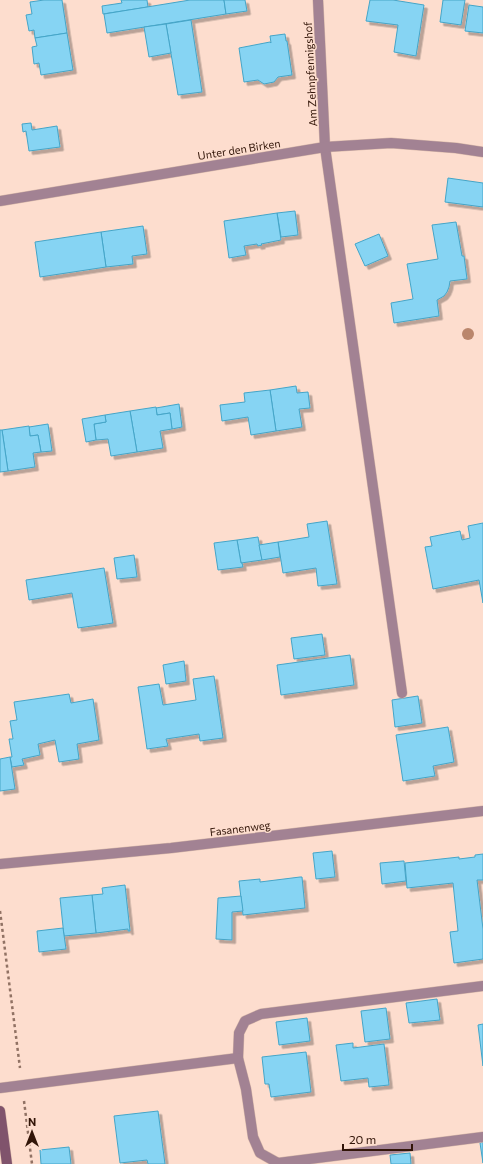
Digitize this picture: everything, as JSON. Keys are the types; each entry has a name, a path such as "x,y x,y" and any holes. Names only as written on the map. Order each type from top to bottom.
{"main road":[{"path":"0,1111 7,1164"}],"street":[{"name":"Am Zehnpfennigshof","path":"318,0 325,147 402,693"},
{"name":"Unter den Birken","path":"0,201 325,147 391,143 456,148 483,152"},
{"name":"Fasanenweg","path":"0,864 171,848 483,811"},
{"path":"483,986 261,1014 245,1021 239,1033 238,1058 246,1089 252,1137 260,1153 278,1163 483,1137"},
{"path":"0,1088 238,1058"}],"path":[{"path":"0,911 32,1164"}],"building":[{"path":"62,0 67,33 35,38 34,30 29,31 26,15 32,14 30,2"},
{"path":"121,0 147,0 148,7 103,14 102,6 122,3"},
{"path":"190,0 224,0 226,14 107,33 104,14"},
{"path":"224,0 245,0 247,11 226,14"},
{"path":"370,0 393,0 424,5 416,56 394,52 398,25 366,21"},
{"path":"443,0 465,0 461,25 440,22"},
{"path":"469,5 483,7 483,33 465,31"},
{"path":"191,20 202,92 178,95 166,24"},
{"path":"166,24 171,53 149,57 144,27"},
{"path":"67,33 73,70 41,75 39,63 34,64 32,47 37,46 35,38"},
{"path":"285,34 292,75 278,77 274,82 264,84 258,80 244,82 239,48 271,43 270,36"},
{"path":"31,123 32,130 57,126 60,147 29,151 26,131 23,132 22,124"},
{"path":"448,178 483,183 483,207 445,202"},
{"path":"295,211 298,235 281,237 277,213"},
{"path":"277,213 281,240 258,246 257,244 244,246 246,255 229,258 224,221"},
{"path":"456,222 462,256 464,256 467,279 450,281 447,292 444,296 437,300 439,316 394,323 391,303 413,299 407,264 438,259 432,225"},
{"path":"143,226 147,254 132,256 133,264 106,267 101,232"},
{"path":"101,232 106,267 40,277 35,242"},
{"path":"379,234 388,256 365,266 355,244"},
{"path":"296,386 297,393 308,392 310,408 299,409 302,427 276,431 270,390"},
{"path":"270,390 276,431 251,435 248,417 222,421 220,405 245,402 244,393"},
{"path":"179,404 182,427 172,429 170,413 157,415 156,408"},
{"path":"156,407 157,415 170,413 172,429 160,431 163,448 137,452 130,411"},
{"path":"130,411 137,452 111,456 108,439 96,440 94,424 106,422 105,415"},
{"path":"105,415 106,422 94,424 96,440 86,442 82,419"},
{"path":"48,424 52,451 41,452 38,435 30,436 29,427"},
{"path":"29,426 30,436 38,435 41,452 33,453 35,467 8,471 2,430"},
{"path":"0,430 2,430 8,471 0,472"},
{"path":"327,521 337,584 318,586 316,568 283,573 278,542 309,537 307,524"},
{"path":"483,523 483,603 479,580 433,589 425,547 432,546 430,537 460,531 462,540 470,538 468,526"},
{"path":"258,537 262,560 241,563 237,540"},
{"path":"237,540 243,567 218,570 214,543"},
{"path":"278,542 280,557 262,560 259,545"},
{"path":"134,555 137,577 117,579 114,558"},
{"path":"104,568 113,623 78,628 72,593 29,600 26,580"},
{"path":"322,634 325,655 294,659 291,638"},
{"path":"350,655 354,685 281,695 277,665"},
{"path":"184,661 186,681 166,684 163,665"},
{"path":"214,676 223,738 200,741 199,734 166,739 168,746 147,749 138,687 159,684 163,705 196,700 193,679"},
{"path":"69,694 71,703 93,699 99,740 77,744 79,759 59,762 55,740 38,744 40,755 22,759 24,765 12,767 9,739 13,739 10,721 17,720 14,702"},
{"path":"418,696 422,723 395,727 392,700"},
{"path":"448,727 454,762 433,766 435,776 403,781 396,735"},
{"path":"10,757 15,789 0,791 0,759"},
{"path":"332,851 335,877 316,879 313,853"},
{"path":"483,854 483,880 477,880 483,929 483,959 454,963 450,932 458,931 453,883 407,888 405,863 459,857 459,859 475,857 475,855"},
{"path":"404,861 406,881 382,884 380,863"},
{"path":"302,877 305,908 243,915 239,881 260,879 260,882"},
{"path":"125,885 130,931 128,931 128,929 96,933 92,895 103,894 102,888"},
{"path":"92,895 96,933 64,936 60,898"},
{"path":"241,896 243,911 232,912 232,940 216,939 218,898"},
{"path":"63,928 66,949 39,952 37,931"},
{"path":"437,999 440,1020 409,1023 406,1003"},
{"path":"386,1008 390,1039 365,1042 361,1011"},
{"path":"307,1018 310,1041 279,1045 276,1022"},
{"path":"483,1024 483,1066 478,1025"},
{"path":"353,1043 353,1048 384,1044 389,1085 369,1087 368,1078 341,1081 336,1045"},
{"path":"306,1052 311,1092 271,1097 269,1084 265,1084 262,1057"},
{"path":"158,1111 165,1164 148,1164 147,1160 120,1163 114,1116"},
{"path":"483,1142 483,1163 480,1143"},
{"path":"69,1147 71,1164 41,1164 40,1150"},
{"path":"410,1153 411,1164 391,1164 390,1155"}]}
